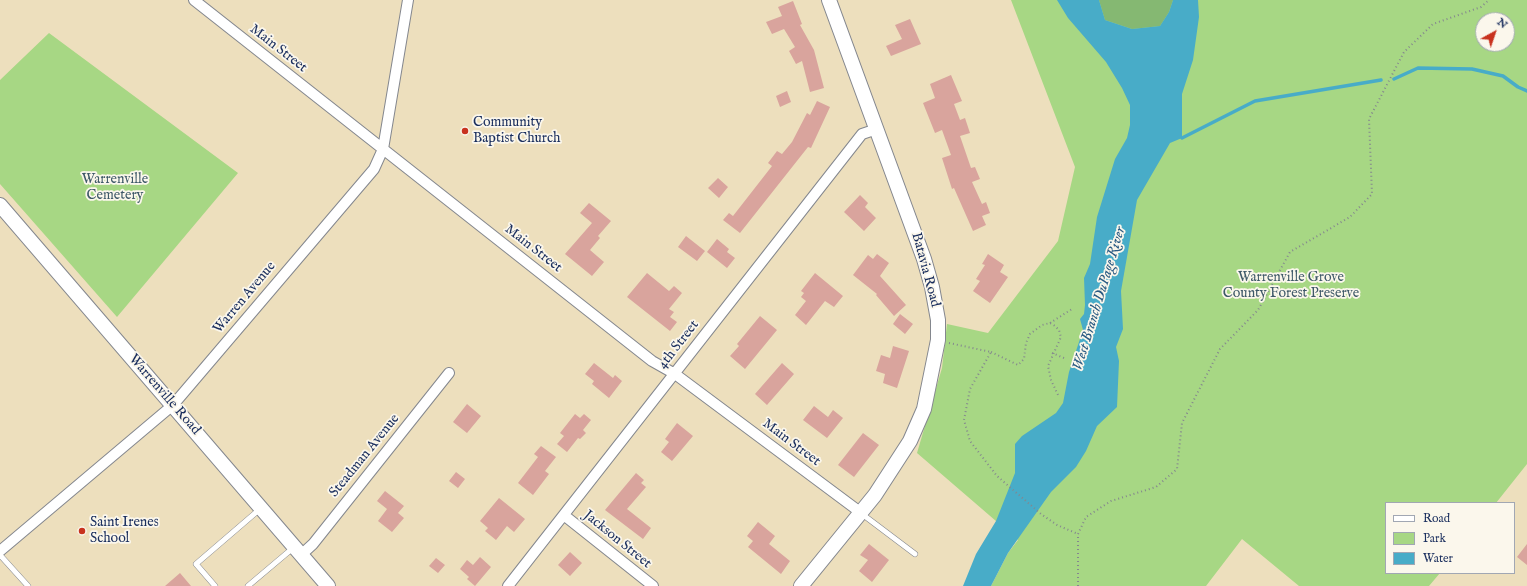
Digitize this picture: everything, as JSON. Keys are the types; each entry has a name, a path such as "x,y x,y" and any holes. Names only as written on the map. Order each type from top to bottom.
{"main road":[{"name":"Batavia Road","path":"801,586 892,470 910,441 924,409 938,340 938,320 932,288 924,259 829,0"},
{"name":"Warrenville Road","path":"0,205 298,551 322,584"}],"street":[{"name":"Main Street","path":"194,0 652,360 675,374 860,512"},
{"name":"Warren Avenue","path":"0,551 173,405 374,168 383,149 408,0"},
{"name":"4th Street","path":"508,586 565,516 862,134 877,129"},
{"name":"Steadman Avenue","path":"298,551 313,544 450,373"},
{"name":"Jackson Street","path":"565,516 653,586"}],"lane":[{"path":"215,586 196,564 261,508"},
{"path":"860,512 915,554"},
{"path":"248,586 298,551"},
{"path":"0,555 28,586"}],"path":[{"path":"1078,586 1078,534 1086,517 1111,501 1156,487 1177,469 1182,423 1220,349 1258,310 1290,252 1350,217 1372,194 1369,119 1404,52 1433,24 1481,8 1490,0"},
{"path":"938,340 991,352 1018,365 1024,360 1026,343 1030,334 1042,325 1050,323 1072,309"},
{"path":"1050,323 1059,330 1061,337 1052,353 1048,366 1051,380 1058,395"},
{"path":"991,352 970,389 964,420 970,441 996,476 1041,514 1057,525 1078,534"},
{"path":"1052,353 1064,358"}],"green space":[{"name":"Warrenville Grove County Forest Preserve","path":"1011,0 1527,0 1527,464 1497,502 1385,502 1385,574 1439,574 1429,586 1299,586 1242,539 1206,586 991,586 1008,553 1018,540 917,453 942,368 947,324 988,333 1058,241 1075,167"},
{"path":"1099,0 1173,0 1169,12 1160,26 1132,29 1105,20"},
{"name":"Warrenville Cemetery","path":"49,33 238,173 117,317 0,184 0,80"}],"water":[{"name":"West Branch DuPage River","path":"1057,0 1099,0 1105,20 1132,29 1160,26 1169,12 1173,0 1198,0 1199,17 1193,60 1182,94 1182,138 1170,143 1137,200 1121,291 1123,329 1116,347 1119,361 1117,407 1097,426 1086,451 1076,467 1051,492 1008,553 991,586 963,586 976,554 996,521 1015,473 1015,444 1022,436 1056,413 1063,403 1069,372 1083,330 1080,319 1084,314 1085,305 1084,278 1090,264 1097,217 1115,159 1127,138 1130,125 1130,105 1122,88 1106,62 1068,18"}],"building":[{"path":"793,1 802,24 800,25 814,50 824,88 810,92 802,61 796,64 789,51 795,47 784,29 772,34 766,22 782,16 778,7"},
{"path":"910,19 921,44 891,56 886,46 902,39 895,25"},
{"path":"951,75 962,101 954,104 960,120 965,118 970,133 960,136 971,168 975,167 980,179 972,182 982,204 986,202 990,213 982,216 986,225 973,231 954,188 952,189 942,158 951,155 942,130 935,133 923,103 935,98 930,84"},
{"path":"787,91 791,102 780,107 776,96"},
{"path":"817,101 830,107 811,148 808,147 740,233 723,220 729,213 733,216 772,166 768,163 777,151 782,154 792,142 807,113 810,115"},
{"path":"718,178 728,187 719,198 708,188"},
{"path":"860,195 868,203 865,207 876,218 864,231 844,212"},
{"path":"589,203 611,221 598,236 600,238 590,250 604,262 592,276 565,254 592,223 580,213"},
{"path":"686,236 705,251 697,261 678,247"},
{"path":"717,239 729,249 727,252 735,258 727,268 707,252"},
{"path":"877,254 889,263 880,276 906,305 894,316 876,295 877,294 853,275 868,255 873,259"},
{"path":"988,254 1004,265 1000,272 1008,277 990,303 973,291 980,281 976,279 985,265 982,264"},
{"path":"647,273 669,291 674,286 682,293 669,309 674,312 670,317 677,322 670,331 627,297"},
{"path":"815,273 843,296 834,307 825,301 806,325 795,315 806,301 801,297 804,293 801,291"},
{"path":"900,314 913,324 905,334 893,324"},
{"path":"760,316 777,330 745,369 730,356 739,346 737,344"},
{"path":"893,346 909,351 897,388 883,383 885,374 876,371 881,355 890,358"},
{"path":"594,363 613,378 615,375 622,381 609,398 592,384 594,381 585,374"},
{"path":"782,363 794,374 767,405 755,394"},
{"path":"467,404 481,416 467,433 453,422"},
{"path":"814,406 828,417 833,410 843,418 827,438 803,420"},
{"path":"575,414 580,418 584,414 591,420 583,430 586,433 580,439 578,438 567,452 557,444 564,436 560,433"},
{"path":"677,423 693,436 672,461 661,452 669,442 665,439"},
{"path":"863,433 879,445 854,477 838,465"},
{"path":"541,446 556,457 545,471 549,474 533,495 518,483 538,457 534,454"},
{"path":"456,472 465,479 458,488 449,481"},
{"path":"636,473 644,480 641,483 646,487 627,509 651,528 643,539 605,510"},
{"path":"385,491 404,506 398,513 404,518 392,532 378,521 387,509 377,501"},
{"path":"499,498 525,519 514,532 507,526 496,540 485,531 488,528 480,521"},
{"path":"758,522 775,536 769,544 790,561 781,574 748,547 753,541 747,536"},
{"path":"869,544 889,560 872,582 859,571 868,560 860,555"},
{"path":"1527,544 1527,565 1517,557"},
{"path":"570,552 582,563 570,576 558,565"},
{"path":"480,557 491,567 475,586 467,579 469,577 460,569 467,560 473,565"},
{"path":"436,558 445,565 438,573 429,566"},
{"path":"180,573 191,586 165,586"}],"waterway":[{"path":"1394,79 1418,68 1472,69 1503,76 1518,87 1527,91"},
{"path":"1182,138 1255,101 1381,80"}],"place":[{"name":"Community Baptist Church","path":"465,131"},
{"name":"Saint Irenes School","path":"82,531"}]}
